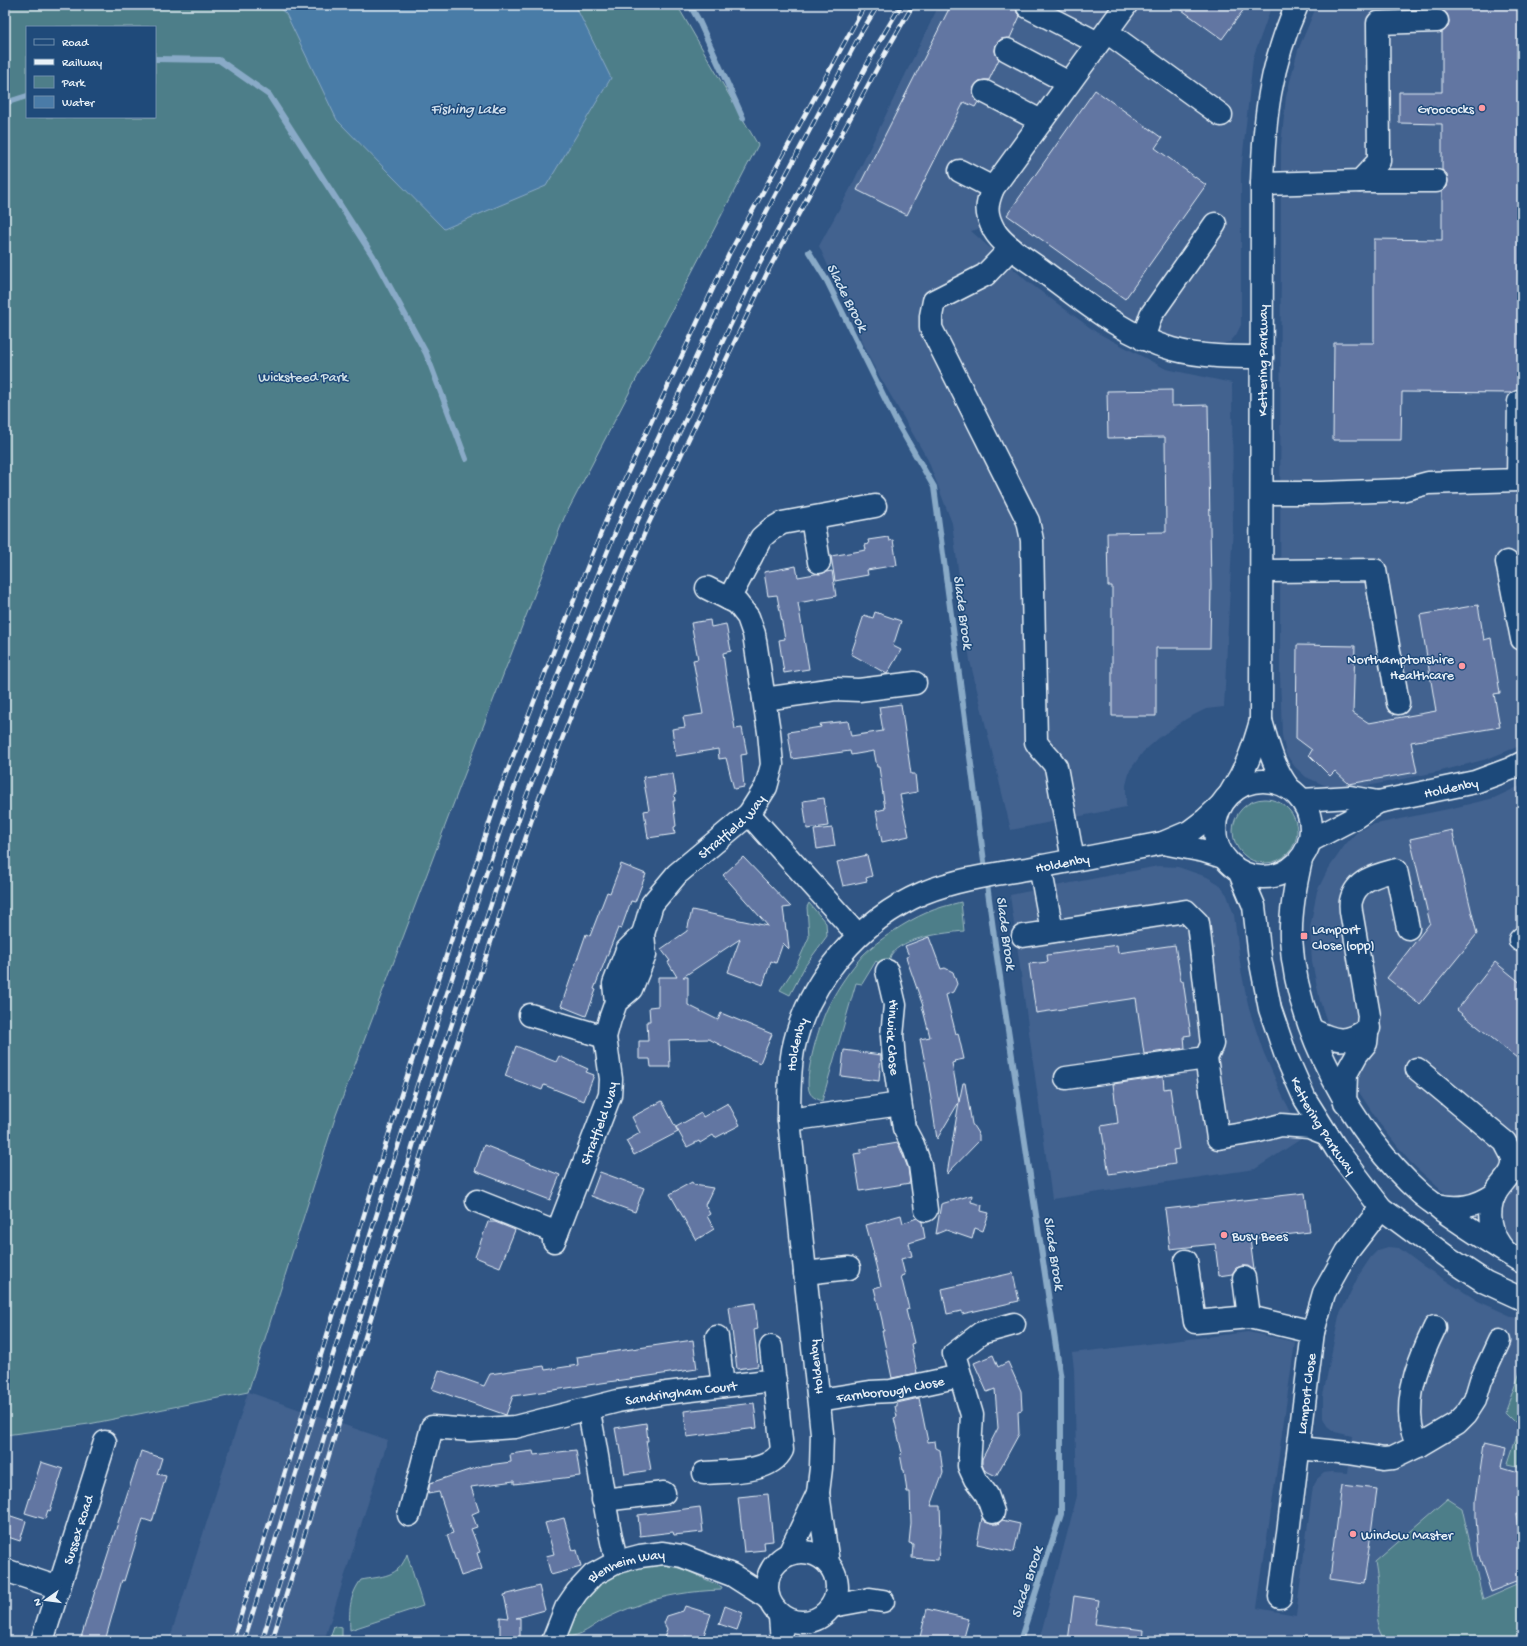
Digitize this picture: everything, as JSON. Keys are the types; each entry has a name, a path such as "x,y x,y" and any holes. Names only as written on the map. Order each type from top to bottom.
{"street":[{"path":"1126,5 993,188 987,202 987,215 995,232 1011,248 1111,321 1142,339 1172,349 1199,354 1226,357 1262,357"},
{"name":"Kettering Parkway","path":"1226,799 1243,774 1251,757 1261,721 1262,184 1264,135 1268,100 1276,62 1297,5"},
{"path":"1028,7 1103,37 1221,115"},
{"path":"1360,181 1379,161 1378,23 1437,21"},
{"path":"1007,50 1069,83"},
{"path":"985,92 1041,121"},
{"path":"960,171 993,188"},
{"path":"1262,184 1360,181 1436,181"},
{"path":"1142,339 1151,315 1215,224"},
{"path":"1011,248 985,275 934,301 931,316 932,328 1028,521 1032,540 1036,742 1042,753 1050,757 1056,767 1072,860"},
{"path":"1262,493 1322,493 1402,490 1428,483 1518,480 1518,402"},
{"path":"729,599 761,538 770,530 782,523 875,506"},
{"path":"812,518 819,562"},
{"path":"1507,562 1522,639"},
{"path":"1262,571 1375,570 1398,703"},
{"name":"Stratfield Way","path":"477,1201 555,1237 610,1095 612,1079 605,1037 616,1002 630,989 645,955 643,934 652,904 677,874 750,814 766,787 772,765 769,732 754,634 748,618 737,603 707,588"},
{"path":"764,699 835,689 859,690 915,683"},
{"name":"Kettering Parkway","path":"1261,721 1271,756 1280,776 1295,794"},
{"name":"Holdenby","path":"1295,794 1350,797 1378,802 1475,782 1510,770 1522,763"},
{"path":"1259,781 1274,782 1295,794 1309,813 1312,827 1307,851 1301,860 1288,871 1273,877 1256,878 1240,872 1231,866 1223,857 1217,845 1214,831 1216,818 1226,799 1244,784 1259,781"},
{"name":"Holdenby","path":"830,1566 818,1493 821,1468 822,1433 789,1120 789,1085 794,1049 807,1008 828,971 858,935 894,907 924,893 965,880 1163,843 1189,832 1205,820 1226,799"},
{"name":"Holdenby","path":"1310,841 1356,817 1378,802"},
{"path":"750,814 858,935"},
{"name":"Holdenby","path":"1163,843 1197,849 1223,857"},
{"path":"1301,860 1293,895 1291,938 1297,981 1312,1030 1330,1073 1345,1102 1380,1152 1422,1195 1472,1232 1515,1258"},
{"path":"1040,866 1052,931"},
{"path":"1345,1102 1346,1074 1357,1054 1366,1042 1369,1016 1352,917 1351,901 1355,891 1362,883 1374,876 1396,870 1408,928"},
{"name":"Kettering Parkway","path":"1240,872 1254,906 1260,958 1270,1009 1286,1056 1305,1099 1336,1150 1381,1208 1447,1257 1484,1282 1522,1299"},
{"path":"1023,936 1186,911 1198,923 1212,1044 1206,1058 1218,1138 1255,1132 1281,1125 1309,1127 1327,1134"},
{"name":"Hinwick Close","path":"887,971 895,1005 892,1036 900,1104 904,1128 913,1145 920,1165 926,1210"},
{"path":"530,1015 605,1037"},
{"path":"1312,1030 1331,1039 1342,1041 1358,1036 1368,1028"},
{"path":"1066,1078 1206,1058"},
{"path":"1417,1069 1505,1142 1513,1159 1510,1173 1495,1194 1490,1209 1490,1217 1492,1231 1498,1243 1515,1258"},
{"path":"1281,1125 1305,1099"},
{"path":"789,1120 900,1104"},
{"path":"1435,1205 1451,1208 1466,1207 1487,1200 1495,1194"},
{"name":"Lamport Close","path":"1280,1597 1313,1332 1324,1293 1348,1252 1381,1208"},
{"path":"1186,1261 1195,1322 1249,1317 1313,1332"},
{"path":"806,1273 849,1268"},
{"path":"1244,1278 1249,1317"},
{"name":"Farnborough Close","path":"993,1512 987,1495 975,1479 969,1466 972,1416 954,1354 982,1333 1014,1324"},
{"path":"1418,1446 1411,1426 1410,1397 1420,1359 1435,1327"},
{"path":"717,1337 723,1386"},
{"path":"1299,1448 1348,1453 1384,1459 1393,1458 1418,1446 1457,1423 1466,1414 1475,1400 1481,1380 1499,1342"},
{"path":"704,1473 760,1468 778,1458 782,1450 771,1347"},
{"name":"Farnborough Close","path":"819,1400 870,1392 891,1392 960,1376"},
{"name":"Sandringham Court","path":"409,1515 421,1473 424,1424 470,1430 515,1427 618,1401 666,1393 775,1380"},
{"path":"588,1409 599,1462 608,1530 617,1562"},
{"name":"Sussex Road","path":"42,1641 106,1442"},
{"path":"603,1500 664,1493"},
{"name":"Holdenby","path":"783,1558 818,1493"},
{"path":"732,1575 783,1558 807,1553 820,1557 876,1600 826,1612 808,1623 793,1622 780,1617 771,1606 768,1598 767,1581 772,1567 783,1558"},
{"name":"Blenheim Way","path":"552,1641 566,1608 577,1592 593,1575 617,1562 640,1556 663,1554 682,1556 732,1575 768,1598"},
{"path":"809,1641 837,1591 836,1578 830,1566"},
{"path":"5,1570 59,1588"},
{"path":"780,1617 782,1641"}],"shaded area":[{"path":"939,5 1272,5 1253,58 1241,172 1241,325 1236,335 1230,342 1222,344 1177,338 1137,324 1099,302 1000,223 971,231 1028,282 1096,332 1166,369 1232,383 1233,525 1224,707 1206,709 1186,719 1160,737 1143,752 1130,770 1126,785 1126,807 1011,830 970,661 952,523 928,460 872,363 819,246 850,189"},
{"path":"1317,5 1522,5 1522,745 1487,759 1437,772 1352,789 1326,786 1306,777 1295,767 1286,754 1282,735 1280,674 1281,145 1286,97 1298,50"},
{"path":"1522,785 1522,1244 1507,1236 1441,1190 1410,1162 1380,1124 1357,1089 1331,1034 1320,1001 1312,962 1310,928 1317,891 1327,871 1345,845 1356,833 1371,825 1494,798"},
{"path":"1158,866 1178,867 1207,877 1219,884 1227,895 1234,915 1241,970 1249,1009 1263,1051 1283,1097 1304,1137 1255,1169 1052,1199 1010,895"},
{"path":"1388,1247 1399,1248 1423,1266 1478,1301 1522,1321 1522,1641 1039,1641 1077,1496 1074,1368 1072,1353 1248,1332 1295,1342 1257,1608 1296,1615 1313,1486 1317,1479 1324,1473 1347,1473 1352,1436 1335,1432 1327,1426 1323,1418 1323,1396 1339,1316 1359,1275 1371,1257 1378,1250"},
{"path":"248,1392 388,1440 324,1641 169,1641"}],"green space":[{"name":"Wicksteed Park","path":"5,5 677,5 758,145 564,518 462,781 336,1115 248,1392 89,1424 5,1435"},
{"path":"1265,799 1283,805 1291,813 1297,831 1291,849 1283,857 1265,863 1247,857 1239,849 1233,831 1239,813 1247,805"},
{"path":"961,902 964,931 924,937 904,944 891,955 888,964 880,964 876,961 862,984 856,983 822,1101 813,1097 808,1086 808,1075 817,1035 833,998 853,967 869,949 918,916"},
{"path":"809,903 826,923 827,936 805,966 790,995 780,990 797,964 809,937 807,907"},
{"path":"1522,1367 1522,1467 1508,1464 1516,1440 1518,1425 1505,1412"},
{"path":"1448,1499 1462,1508 1483,1600 1522,1583 1522,1641 1385,1641 1378,1627 1376,1614 1378,1587 1375,1562"},
{"path":"407,1554 423,1606 350,1630 352,1598 361,1580 383,1576 394,1572 404,1562"},
{"path":"669,1565 688,1571 722,1587 721,1590 699,1591 667,1596 646,1602 617,1613 582,1633 566,1636 571,1620 584,1599 606,1580 632,1568"},
{"path":"334,1626 342,1628 342,1641 329,1641"}],"water":[{"name":"Fishing Lake","path":"276,5 575,5 611,78 546,186 444,229 337,120 286,14"}],"building":[{"path":"951,5 1016,5 1017,13 1020,16 1010,38 1001,39 996,44 995,51 999,59 989,80 979,81 974,87 974,98 978,102 975,107 964,102 907,215 857,190"},
{"path":"1175,5 1247,5 1222,39"},
{"path":"1442,5 1522,5 1522,390 1511,393 1402,392 1401,440 1333,440 1334,343 1374,343 1374,239 1442,240 1442,192 1447,187 1448,181 1447,174 1442,170 1442,124 1399,123 1399,92 1442,92 1442,32 1448,27 1449,21 1447,14 1442,10"},
{"path":"1095,90 1162,138 1155,148 1206,185 1125,299 1007,215"},
{"path":"1172,390 1172,406 1208,405 1211,585 1210,648 1156,648 1156,716 1112,716 1112,586 1108,586 1107,533 1166,532 1165,437 1108,438 1107,391"},
{"path":"888,537 889,541 893,540 897,565 867,570 868,575 835,581 831,556 866,550 865,545 869,544 868,540"},
{"path":"796,566 798,577 832,571 836,596 798,603 809,669 784,673 779,640 785,639 777,595 768,596 764,572"},
{"path":"1478,605 1484,640 1491,638 1500,693 1494,694 1500,727 1411,742 1417,772 1349,784 1335,771 1330,776 1309,755 1312,750 1296,738 1297,645 1355,646 1353,713 1369,723 1436,711 1420,615"},
{"path":"875,612 901,621 893,646 901,650 887,674 851,654 864,615 873,618"},
{"path":"710,620 711,627 726,624 731,651 723,653 726,675 735,729 742,728 747,754 741,755 744,787 734,789 726,758 719,759 718,749 676,756 672,729 685,727 683,717 703,714 693,660 698,659 691,623"},
{"path":"901,704 911,774 915,774 917,792 900,795 909,836 882,842 876,811 885,809 879,767 877,767 874,751 851,755 850,751 792,759 788,732 821,727 820,724 848,721 851,736 883,731 879,707"},
{"path":"673,774 676,793 674,794 675,801 673,801 676,826 674,827 675,834 648,838 644,811 649,810 643,777"},
{"path":"824,798 828,826 807,829 803,801"},
{"path":"832,828 835,846 817,849 814,830"},
{"path":"1452,830 1477,934 1420,1004 1387,978 1430,923 1410,839"},
{"path":"867,855 872,876 866,878 867,881 843,886 837,862"},
{"path":"743,857 791,907 783,908 789,949 783,943 776,963 771,961 763,985 728,972 740,939 683,977 688,977 688,1005 718,1020 721,1013 772,1034 760,1063 709,1039 669,1040 670,1067 651,1067 650,1059 639,1059 639,1041 648,1041 647,1021 650,1021 649,1007 658,1006 658,977 677,977 668,962 670,961 661,949 687,931 692,910 768,926 723,875"},
{"path":"621,864 646,874 635,902 631,901 621,929 618,928 594,989 596,990 586,1016 561,1006 586,934 590,936 607,892 610,893"},
{"path":"929,937 941,969 945,968 953,972 957,984 953,992 946,995 956,1034 958,1033 964,1059 954,1061 955,1062 952,1063 959,1102 937,1139 927,1072 920,1039 930,1037 923,1006 906,957 909,956 905,946"},
{"path":"1117,945 1118,953 1175,945 1181,981 1183,981 1191,1035 1184,1036 1185,1048 1144,1054 1136,998 1036,1013 1029,964 1048,962 1047,955"},
{"path":"1495,962 1522,984 1522,1062 1457,1010"},
{"path":"516,1046 556,1062 559,1056 588,1069 586,1072 594,1075 584,1101 544,1085 542,1090 505,1076"},
{"path":"844,1050 881,1055 879,1081 841,1076"},
{"path":"1163,1077 1164,1089 1170,1088 1179,1149 1173,1150 1175,1164 1109,1174 1101,1126 1118,1123 1113,1084"},
{"path":"963,1083 965,1083 972,1124 979,1135 979,1141 947,1174"},
{"path":"662,1101 678,1132 634,1155 626,1141 640,1133 632,1117"},
{"path":"728,1103 740,1125 715,1138 713,1135 700,1143 699,1141 687,1147 676,1127 701,1113 703,1117"},
{"path":"898,1143 908,1168 910,1183 860,1191 854,1154 861,1153 861,1149"},
{"path":"484,1145 560,1175 550,1200 475,1171"},
{"path":"600,1172 644,1188 635,1212 591,1196"},
{"path":"692,1182 694,1185 713,1188 705,1205 710,1214 707,1216 714,1229 696,1240 670,1194"},
{"name":"Busy Bees","path":"1305,1193 1310,1232 1250,1239 1254,1270 1248,1266 1242,1266 1236,1268 1232,1274 1219,1276 1215,1244 1170,1249 1165,1209"},
{"path":"972,1195 971,1202 982,1205 981,1211 989,1213 983,1231 975,1228 972,1239 946,1230 936,1234 941,1204"},
{"path":"901,1215 903,1223 917,1218 922,1222 925,1238 909,1243 912,1256 901,1259 905,1275 901,1276 909,1309 906,1310 914,1343 911,1344 917,1373 892,1378 882,1331 884,1331 882,1320 874,1288 881,1286 866,1225"},
{"path":"488,1222 495,1222 515,1230 500,1267 475,1257"},
{"path":"1013,1273 1019,1301 962,1314 962,1311 947,1314 942,1289"},
{"path":"755,1303 758,1329 754,1330 758,1366 737,1369 729,1307"},
{"path":"693,1340 697,1369 513,1396 506,1415 432,1389 439,1370 484,1386 490,1374 544,1366 545,1370 578,1365 577,1357"},
{"path":"993,1355 998,1367 1008,1362 1021,1391 1022,1410 1018,1411 1019,1434 996,1476 984,1470 982,1464 982,1459 998,1428 995,1389 987,1392 974,1363"},
{"path":"919,1398 928,1442 935,1441 936,1448 940,1450 943,1473 931,1506 940,1506 941,1531 938,1560 912,1558 913,1544 909,1543 911,1523 910,1492 907,1492 900,1454 902,1453 894,1418 897,1417 895,1406 897,1406 897,1403"},
{"path":"754,1403 757,1428 687,1437 684,1411"},
{"path":"646,1423 648,1441 646,1441 651,1470 625,1474 620,1445 618,1445 615,1428"},
{"path":"1484,1444 1506,1449 1502,1467 1522,1473 1522,1515 1516,1514 1522,1553 1522,1580 1491,1592 1479,1556 1476,1518 1476,1500"},
{"path":"576,1450 580,1476 514,1484 514,1481 471,1487 479,1511 472,1514 477,1527 471,1529 480,1552 477,1553 482,1569 461,1576 447,1535 453,1533 439,1492 428,1494 430,1483 481,1466 511,1462 510,1454 533,1451 534,1455"},
{"path":"141,1451 162,1458 157,1474 166,1476 152,1522 143,1519 124,1581 122,1580 105,1641 80,1641 95,1591"},
{"path":"41,1462 63,1469 50,1511 48,1510 45,1519 25,1513"},
{"name":"Window Master","path":"1342,1485 1377,1489 1364,1584 1330,1579"},
{"path":"768,1494 773,1541 764,1542 765,1550 744,1552 738,1497"},
{"path":"700,1507 703,1532 674,1535 673,1532 640,1536 638,1515"},
{"path":"5,1514 26,1521 20,1541 5,1536"},
{"path":"564,1518 573,1551 577,1550 581,1567 551,1575 546,1556 554,1554 545,1523"},
{"path":"982,1518 985,1522 991,1524 998,1524 1002,1520 1020,1524 1014,1552 977,1544"},
{"path":"539,1586 545,1610 516,1618 520,1618 520,1641 500,1641 500,1617 509,1618 504,1595"},
{"path":"1074,1596 1099,1600 1095,1624 1144,1630 1143,1641 1068,1641"},
{"path":"685,1606 711,1614 702,1641 685,1636 683,1641 663,1641 667,1629 664,1623 667,1616 683,1611"},
{"path":"725,1606 743,1613 737,1630 719,1624"},
{"path":"927,1609 969,1619 963,1641 919,1641"}],"waterway":[{"name":"Slade Brook","path":"690,5 699,21 743,118"},
{"path":"156,59 219,60 269,95 373,256 426,353 466,459"},
{"path":"5,103 26,96"},
{"name":"Slade Brook","path":"809,252 827,281 895,419 934,487 995,944 1061,1380 1061,1514 1020,1641"}],"railway":[{"path":"233,1641 399,1101 500,790 554,650 609,513 729,254 865,5"},
{"path":"244,1641 411,1104 512,794 566,653 622,516 742,258 861,33 878,5"},
{"path":"262,1641 424,1109 526,797 580,659 636,524 759,265 878,44 901,5"},
{"path":"272,1641 434,1112 538,801 592,662 648,525 769,269 888,48 913,5"}],"place":[{"name":"Groococks","path":"1482,108"},
{"name":"Northamptonshire Healthcare","path":"1462,666"},
{"name":"Lamport Close (opp)","path":"1304,936"},
{"name":"Busy Bees","path":"1224,1235"},
{"name":"Window Master","path":"1353,1534"}]}
